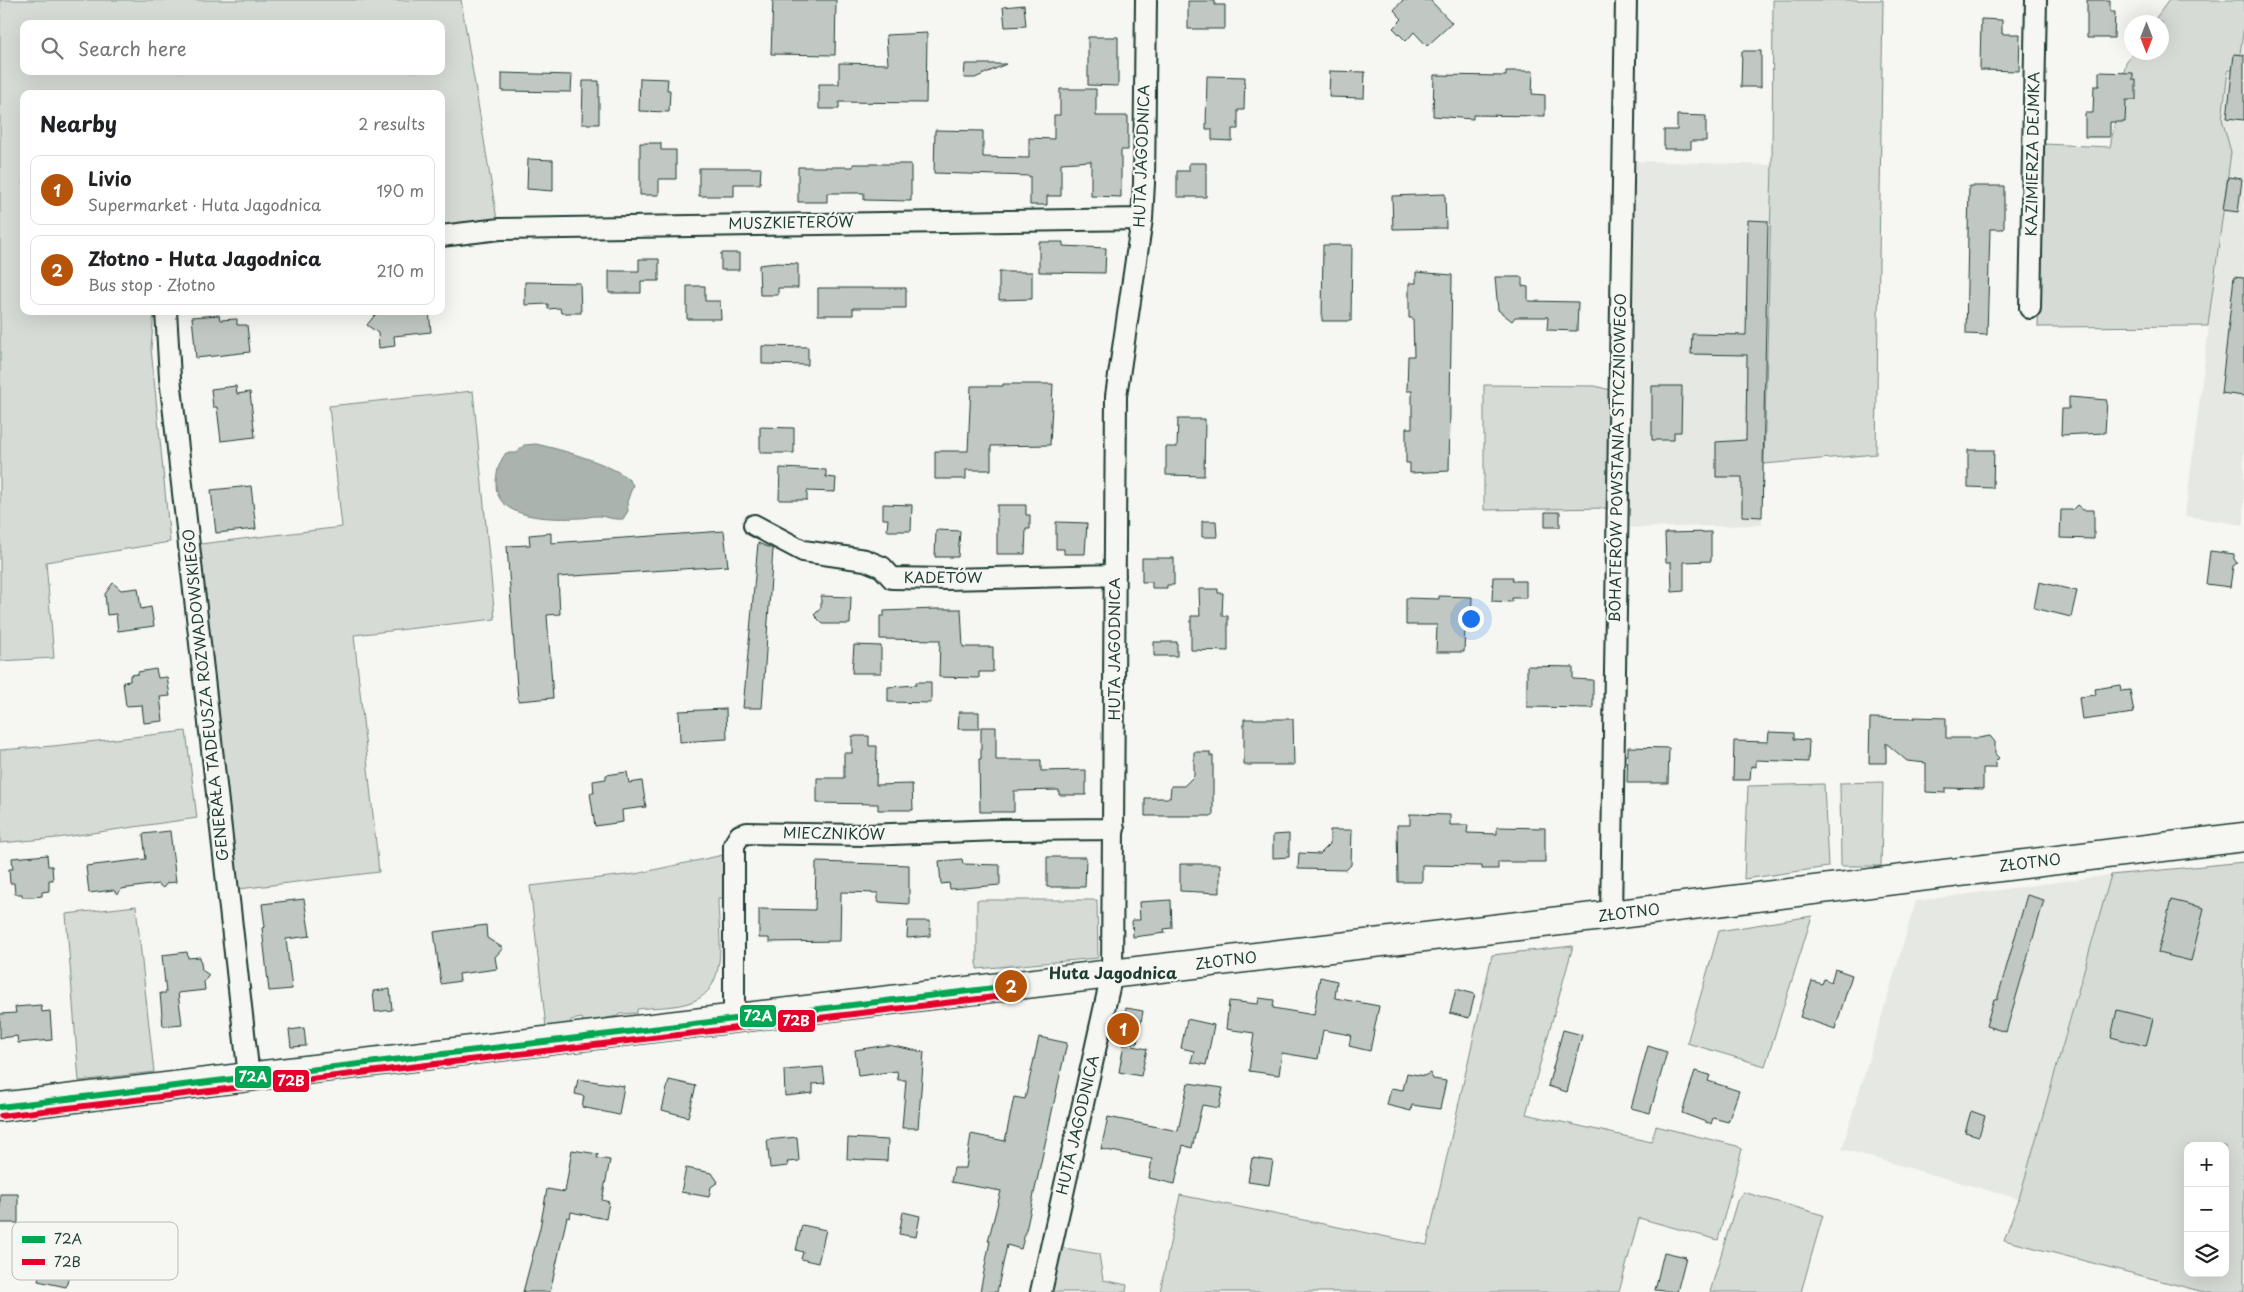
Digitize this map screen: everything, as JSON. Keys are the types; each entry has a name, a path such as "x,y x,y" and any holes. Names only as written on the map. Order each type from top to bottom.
{"street":[{"name":"HUTA JAGODNICA","path":"1041,1292 1112,974 1116,396 1142,219 1146,0"},
{"name":"BOHATERÓW POWSTANIA STYCZNIOWEGO","path":"1611,915 1626,0"},
{"name":"KAZIMIERZA DEJMKA","path":"2030,308 2036,0"},
{"name":"MUSZKIETERÓW","path":"445,236 519,229 1142,219"},
{"name":"GENERAŁA TADEUSZA ROZWADOWSKIEGO","path":"166,315 170,378 249,1078"},
{"name":"KADETÓW","path":"754,525 803,551 865,560 882,567 892,578 1115,575"},
{"name":"MIECZNIKÓW","path":"734,1018 734,845 740,835 747,833 895,835 1000,830 1114,829"},
{"name":"ZŁOTNO","path":"0,1107 734,1018 1611,915 2244,837"}],"shaded area":[{"path":"0,0 461,0 497,219 445,226 445,90 20,90 20,315 154,315 151,348 170,542 46,562 54,658 0,661"},
{"path":"1773,0 1883,0 1876,454 1764,464 1772,165"},
{"path":"2169,0 2244,0 2244,26 2238,67 2228,71 2222,119 2231,152 2208,326 2038,327 2043,144 2110,147 2126,62 2128,60 2169,60 2169,15 2158,15"},
{"path":"2244,26 2244,525 2185,516 2231,152 2222,119 2228,71 2238,67"},
{"path":"1636,161 1772,165 1762,525 1620,528"},
{"path":"1484,385 1595,386 1610,390 1609,508 1484,510"},
{"path":"473,391 495,619 354,635 379,872 239,889 200,544 342,527 329,406"},
{"path":"536,444 589,459 617,471 627,478 633,485 627,502 628,511 623,519 596,516 583,518 541,517 515,511 504,504 498,495 496,482 502,460 506,453 517,453 524,445"},
{"path":"186,731 197,818 57,838 0,843 0,750"},
{"path":"1883,782 1881,866 1841,866 1840,783"},
{"path":"1824,784 1828,867 1744,879 1748,786"},
{"path":"723,855 725,898 718,898 720,958 712,985 704,995 691,1002 678,1005 637,1009 637,1013 619,1014 618,1016 583,1022 582,1018 571,1020 570,1024 546,1027 530,886 635,874"},
{"path":"2244,862 2244,1292 2204,1292 2004,1240 2019,1199 2111,875"},
{"path":"2111,875 2019,1199 1842,1149 1916,901"},
{"path":"977,900 1097,900 1098,958 977,969"},
{"path":"136,906 154,1072 79,1081 66,914"},
{"path":"1812,916 1765,1066 1687,1043 1719,931"},
{"path":"1573,946 1526,1114 1651,1142 1656,1126 1737,1146 1742,1149 1718,1240 1639,1218 1619,1292 1160,1292 1180,1195 1427,1245 1492,955"},
{"path":"1743,1192 1823,1215 1801,1292 1710,1292 1737,1201"},
{"path":"1052,1246 1099,1254 1103,1280 1127,1285 1126,1292 1041,1292"}],"building":[{"path":"773,0 836,0 835,55 771,54"},
{"path":"1403,0 1430,0 1452,23 1427,46 1414,32 1406,41 1393,28 1402,19 1394,10"},
{"path":"2087,0 2110,0 2110,12 2115,12 2114,38 2087,38"},
{"path":"1188,1 1215,1 1215,5 1225,5 1225,29 1188,29"},
{"path":"1024,5 1026,26 1005,27 1003,7"},
{"path":"1981,19 2002,20 2002,34 2020,34 2019,71 1980,70"},
{"path":"927,33 926,103 839,102 839,109 819,109 819,84 839,84 839,63 888,64 886,35"},
{"path":"1088,37 1118,37 1118,86 1088,85"},
{"path":"1742,51 1761,51 1761,87 1741,87"},
{"path":"2234,54 2244,55 2244,120 2227,118"},
{"path":"965,64 1006,64 975,78 964,78"},
{"path":"1330,71 1365,72 1364,98 1329,97"},
{"path":"1506,71 1533,71 1532,94 1545,95 1545,116 1473,115 1473,119 1433,116 1434,75 1506,76"},
{"path":"2099,72 2133,73 2133,80 2136,80 2136,100 2126,100 2125,122 2110,122 2110,137 2085,137 2085,113 2093,113 2094,86 2099,86"},
{"path":"502,73 572,75 571,92 502,91"},
{"path":"1207,76 1245,77 1244,110 1238,110 1238,129 1232,129 1232,141 1212,140 1212,129 1206,129"},
{"path":"640,78 668,79 667,90 670,90 669,112 639,111"},
{"path":"583,81 599,81 599,124 582,124"},
{"path":"1060,89 1096,89 1096,116 1128,116 1128,150 1121,150 1121,197 1091,196 1091,161 1061,163 1061,196 1047,196 1047,205 1030,205 1030,176 934,173 935,130 983,131 983,157 1029,158 1029,138 1054,139 1054,115 1060,115"},
{"path":"1677,115 1706,116 1706,141 1691,141 1691,149 1664,149 1664,130 1677,130"},
{"path":"640,143 661,143 661,150 676,150 676,179 659,179 659,195 640,195"},
{"path":"528,159 553,160 553,191 527,189"},
{"path":"1189,163 1206,163 1206,197 1177,197 1177,171 1189,171"},
{"path":"853,164 911,164 911,201 864,200 864,193 827,193 827,202 798,202 798,167 853,167"},
{"path":"699,168 761,168 760,184 734,184 734,196 699,196"},
{"path":"2228,177 2242,179 2238,212 2223,210"},
{"path":"1969,186 2004,186 2004,229 1990,229 1987,335 1966,334"},
{"path":"1445,194 1446,228 1393,229 1392,196"},
{"path":"1748,220 1768,221 1762,517 1742,516 1742,477 1716,477 1716,442 1746,440 1747,355 1691,354 1692,334 1746,335"},
{"path":"1039,242 1063,242 1063,246 1106,248 1105,273 1039,272"},
{"path":"1323,245 1352,245 1351,321 1322,321"},
{"path":"721,253 739,253 739,270 721,270"},
{"path":"639,259 659,259 659,281 641,281 641,293 609,293 609,271 639,271"},
{"path":"777,263 798,264 798,288 778,288 778,295 760,295 759,265"},
{"path":"999,272 1032,272 1032,299 999,300"},
{"path":"1416,272 1452,275 1449,471 1410,473 1410,463 1406,463 1406,428 1412,428 1412,391 1407,391 1408,356 1414,356 1413,318 1409,318 1409,283 1416,283"},
{"path":"1495,277 1522,277 1522,286 1528,287 1528,301 1578,302 1577,331 1547,330 1548,317 1515,317 1512,321 1498,310"},
{"path":"2234,277 2244,278 2244,396 2221,393"},
{"path":"525,282 580,283 581,313 561,313 560,308 548,309 548,304 525,305"},
{"path":"687,286 705,286 705,301 720,301 721,319 687,319"},
{"path":"818,288 906,288 906,308 853,308 853,315 818,315"},
{"path":"219,315 220,320 237,319 237,325 247,325 250,352 196,358 192,317"},
{"path":"375,315 429,315 431,332 394,336 395,346 379,348 378,333 367,325"},
{"path":"762,346 808,347 808,365 762,364"},
{"path":"1003,384 1053,384 1050,445 991,446 991,470 966,470 966,479 935,479 935,451 968,451 971,386 1003,386"},
{"path":"236,386 237,394 250,392 255,437 221,441 217,407 213,407 211,389"},
{"path":"1652,386 1682,386 1681,432 1674,432 1674,440 1652,440"},
{"path":"2069,397 2107,400 2105,433 2061,435 2062,409 2069,409"},
{"path":"1178,419 1205,419 1204,476 1166,475 1166,447 1177,447"},
{"path":"760,427 794,428 794,453 760,453"},
{"path":"1968,450 1994,450 1993,488 1968,487"},
{"path":"780,468 826,470 826,477 836,478 835,492 807,491 807,500 779,500"},
{"path":"251,486 256,529 216,533 211,490"},
{"path":"883,504 912,505 911,531 887,531 888,519 883,519"},
{"path":"997,505 1026,505 1026,515 1030,515 1030,529 1026,529 1025,554 997,554"},
{"path":"2077,505 2083,510 2094,510 2094,539 2060,538 2061,510 2072,510"},
{"path":"1545,512 1560,512 1560,527 1545,527"},
{"path":"1202,521 1216,521 1217,537 1202,537"},
{"path":"1056,522 1087,523 1085,554 1064,554 1064,549 1056,549"},
{"path":"936,530 960,531 958,557 935,557"},
{"path":"724,531 728,566 558,577 560,614 547,615 553,698 518,701 507,546 530,545 529,535 551,533 551,543"},
{"path":"1711,532 1711,561 1684,562 1684,591 1672,592 1671,562 1666,562 1665,533"},
{"path":"758,543 773,549 762,708 743,708"},
{"path":"2210,551 2234,554 2234,559 2237,563 2233,566 2230,587 2206,584"},
{"path":"1142,558 1174,558 1174,585 1167,585 1167,588 1152,588 1152,582 1142,582"},
{"path":"1493,577 1513,577 1512,581 1526,581 1526,598 1512,598 1512,602 1492,601"},
{"path":"2039,582 2077,591 2071,617 2034,608"},
{"path":"113,583 121,590 138,588 141,609 151,607 154,626 118,631 116,614 107,615 105,594"},
{"path":"1199,589 1218,589 1218,593 1223,593 1222,616 1228,616 1228,651 1191,650 1191,616 1200,616"},
{"path":"821,596 851,597 850,624 823,624 814,615 821,608"},
{"path":"1439,596 1472,597 1471,626 1465,626 1464,652 1436,652 1437,625 1406,625 1406,598 1439,599"},
{"path":"961,609 963,647 993,647 993,672 979,672 979,678 939,677 940,640 880,639 880,616 884,616 884,611"},
{"path":"1154,642 1177,642 1177,656 1154,656"},
{"path":"854,645 881,646 881,673 852,673"},
{"path":"1527,666 1573,667 1573,679 1593,680 1593,708 1527,707"},
{"path":"156,669 158,678 167,677 170,696 160,697 163,721 144,723 142,705 126,706 123,682 130,681 130,675"},
{"path":"916,682 931,682 931,703 888,702 888,687 916,685"},
{"path":"2120,685 2121,691 2130,690 2134,713 2082,720 2079,697 2096,695 2095,689"},
{"path":"726,709 727,739 680,742 679,711"},
{"path":"959,712 979,712 979,729 958,729"},
{"path":"1914,717 1946,718 1946,738 1990,736 1995,742 1995,754 1999,758 1995,762 1995,768 1983,768 1983,789 1945,788 1945,793 1926,792 1926,763 1907,761 1886,743 1886,763 1869,763 1870,718 1914,719"},
{"path":"1244,719 1293,719 1294,765 1244,765"},
{"path":"981,727 996,727 996,760 1041,760 1041,771 1086,770 1086,795 1059,795 1059,790 1014,791 1014,812 980,812 979,759 981,759"},
{"path":"1769,732 1794,733 1794,739 1809,740 1808,762 1756,760 1756,767 1751,766 1750,780 1733,780 1734,741 1768,742"},
{"path":"852,736 869,736 869,746 877,746 876,785 912,784 913,810 878,810 878,804 817,803 817,778 844,778 844,753 852,753"},
{"path":"1628,747 1669,748 1668,783 1627,783"},
{"path":"1194,752 1210,752 1210,756 1213,756 1213,816 1145,816 1145,798 1170,798 1171,786 1184,786 1194,776"},
{"path":"627,772 629,783 642,781 646,807 622,810 623,822 595,826 590,793 594,793 593,781 606,779 606,775"},
{"path":"1410,814 1450,815 1450,825 1468,825 1467,833 1497,834 1497,827 1545,828 1545,862 1498,862 1498,869 1482,869 1482,866 1422,865 1422,882 1398,882 1397,825 1410,825"},
{"path":"1330,830 1352,830 1351,865 1346,870 1298,869 1299,853 1320,854 1330,844"},
{"path":"170,831 176,882 167,883 163,888 158,884 121,889 118,894 113,890 89,893 86,866 146,859 143,834"},
{"path":"1289,834 1289,857 1273,858 1273,835"},
{"path":"47,855 48,866 52,866 53,880 49,880 49,891 42,892 42,896 33,897 22,897 22,894 15,894 14,883 10,883 9,869 13,869 12,858"},
{"path":"1047,857 1086,857 1085,887 1047,887"},
{"path":"962,859 963,864 1000,865 1000,885 950,889 949,883 941,884 939,861"},
{"path":"816,862 909,865 909,904 878,902 878,893 841,892 840,941 769,942 769,938 759,938 759,909 815,910"},
{"path":"1180,864 1220,864 1220,893 1180,891"},
{"path":"2027,895 2044,900 2006,1032 1986,1026 1994,999 1997,1000"},
{"path":"304,899 310,936 286,939 292,989 269,991 262,928 265,927 262,904"},
{"path":"1171,900 1172,928 1164,929 1165,933 1133,937 1132,920 1140,920 1139,902"},
{"path":"2171,900 2204,908 2191,961 2158,953"},
{"path":"908,921 930,921 930,936 907,938"},
{"path":"486,925 487,938 503,948 495,957 497,969 459,974 460,981 441,984 434,932"},
{"path":"187,952 188,958 200,957 202,970 209,975 204,982 205,990 178,993 182,1024 163,1026 160,993 166,993 162,955"},
{"path":"1835,969 1852,975 1835,1029 1800,1017 1812,981 1822,984 1824,979 1831,982"},
{"path":"1320,977 1337,981 1335,998 1379,1006 1370,1051 1349,1046 1351,1035 1323,1030 1318,1059 1282,1053 1279,1075 1249,1071 1254,1033 1226,1029 1229,1001 1258,1004 1259,998 1274,1000 1273,1008 1314,1015"},
{"path":"390,989 392,1010 375,1012 373,991"},
{"path":"1456,989 1475,994 1469,1018 1450,1013"},
{"path":"41,1005 42,1012 50,1011 52,1040 18,1043 17,1036 0,1038 0,1014 16,1013 15,1007"},
{"path":"1126,1008 1143,1011 1137,1044 1120,1041"},
{"path":"2117,1010 2153,1019 2146,1046 2111,1037"},
{"path":"1187,1019 1214,1025 1206,1065 1191,1062 1194,1051 1181,1048"},
{"path":"304,1028 306,1046 291,1047 289,1030"},
{"path":"1563,1030 1582,1035 1567,1092 1548,1086"},
{"path":"1039,1037 1067,1043 1027,1226 1021,1249 1007,1245 997,1292 980,1292 990,1241 988,1241 1001,1191 951,1182 954,1168 966,1168 971,1134 1005,1141 1014,1097 1025,1099"},
{"path":"1124,1044 1147,1049 1141,1076 1119,1072"},
{"path":"888,1045 924,1052 918,1128 902,1128 906,1080 898,1080 897,1071 858,1076 855,1050"},
{"path":"1648,1046 1667,1052 1650,1113 1631,1108"},
{"path":"823,1067 825,1083 813,1084 813,1093 785,1096 784,1070"},
{"path":"1695,1071 1710,1075 1708,1081 1739,1091 1728,1122 1713,1118 1711,1124 1682,1113"},
{"path":"1407,1073 1424,1076 1430,1073 1433,1079 1446,1081 1440,1109 1412,1105 1411,1111 1387,1105 1391,1088 1403,1090"},
{"path":"578,1079 624,1086 619,1115 582,1107 584,1096 575,1094"},
{"path":"669,1080 696,1086 688,1117 662,1110"},
{"path":"1188,1083 1223,1088 1219,1108 1202,1105 1192,1148 1183,1145 1175,1184 1149,1178 1152,1159 1101,1149 1108,1117 1178,1131"},
{"path":"1971,1111 1985,1116 1979,1136 1965,1132"},
{"path":"797,1137 799,1161 787,1162 788,1166 770,1168 767,1140"},
{"path":"848,1138 888,1140 887,1161 847,1159"},
{"path":"572,1150 598,1154 597,1158 610,1160 602,1200 609,1202 606,1219 571,1212 570,1218 567,1217 550,1292 523,1292 540,1228 547,1189 565,1192"},
{"path":"1252,1158 1273,1161 1269,1185 1248,1182"},
{"path":"686,1168 712,1173 718,1182 711,1187 709,1197 681,1192"},
{"path":"0,1194 18,1194 18,1222 0,1223"},
{"path":"903,1212 920,1216 916,1237 899,1234"},
{"path":"802,1225 826,1230 818,1263 801,1259 803,1252 796,1250"},
{"path":"1664,1252 1686,1257 1677,1292 1655,1290"},
{"path":"38,1280 68,1280 66,1287"}],"transit line":[{"name":"72A","path":"0,1107 1011,986"},
{"name":"72B","path":"1,1116 1012,995"}],"place":[{"name":"Złotno - Huta Jagodnica","path":"1011,986"},
{"name":"Livio","path":"1123,1029"}],"district":[{"name":"Huta Jagodnica","path":"1113,973"}]}
